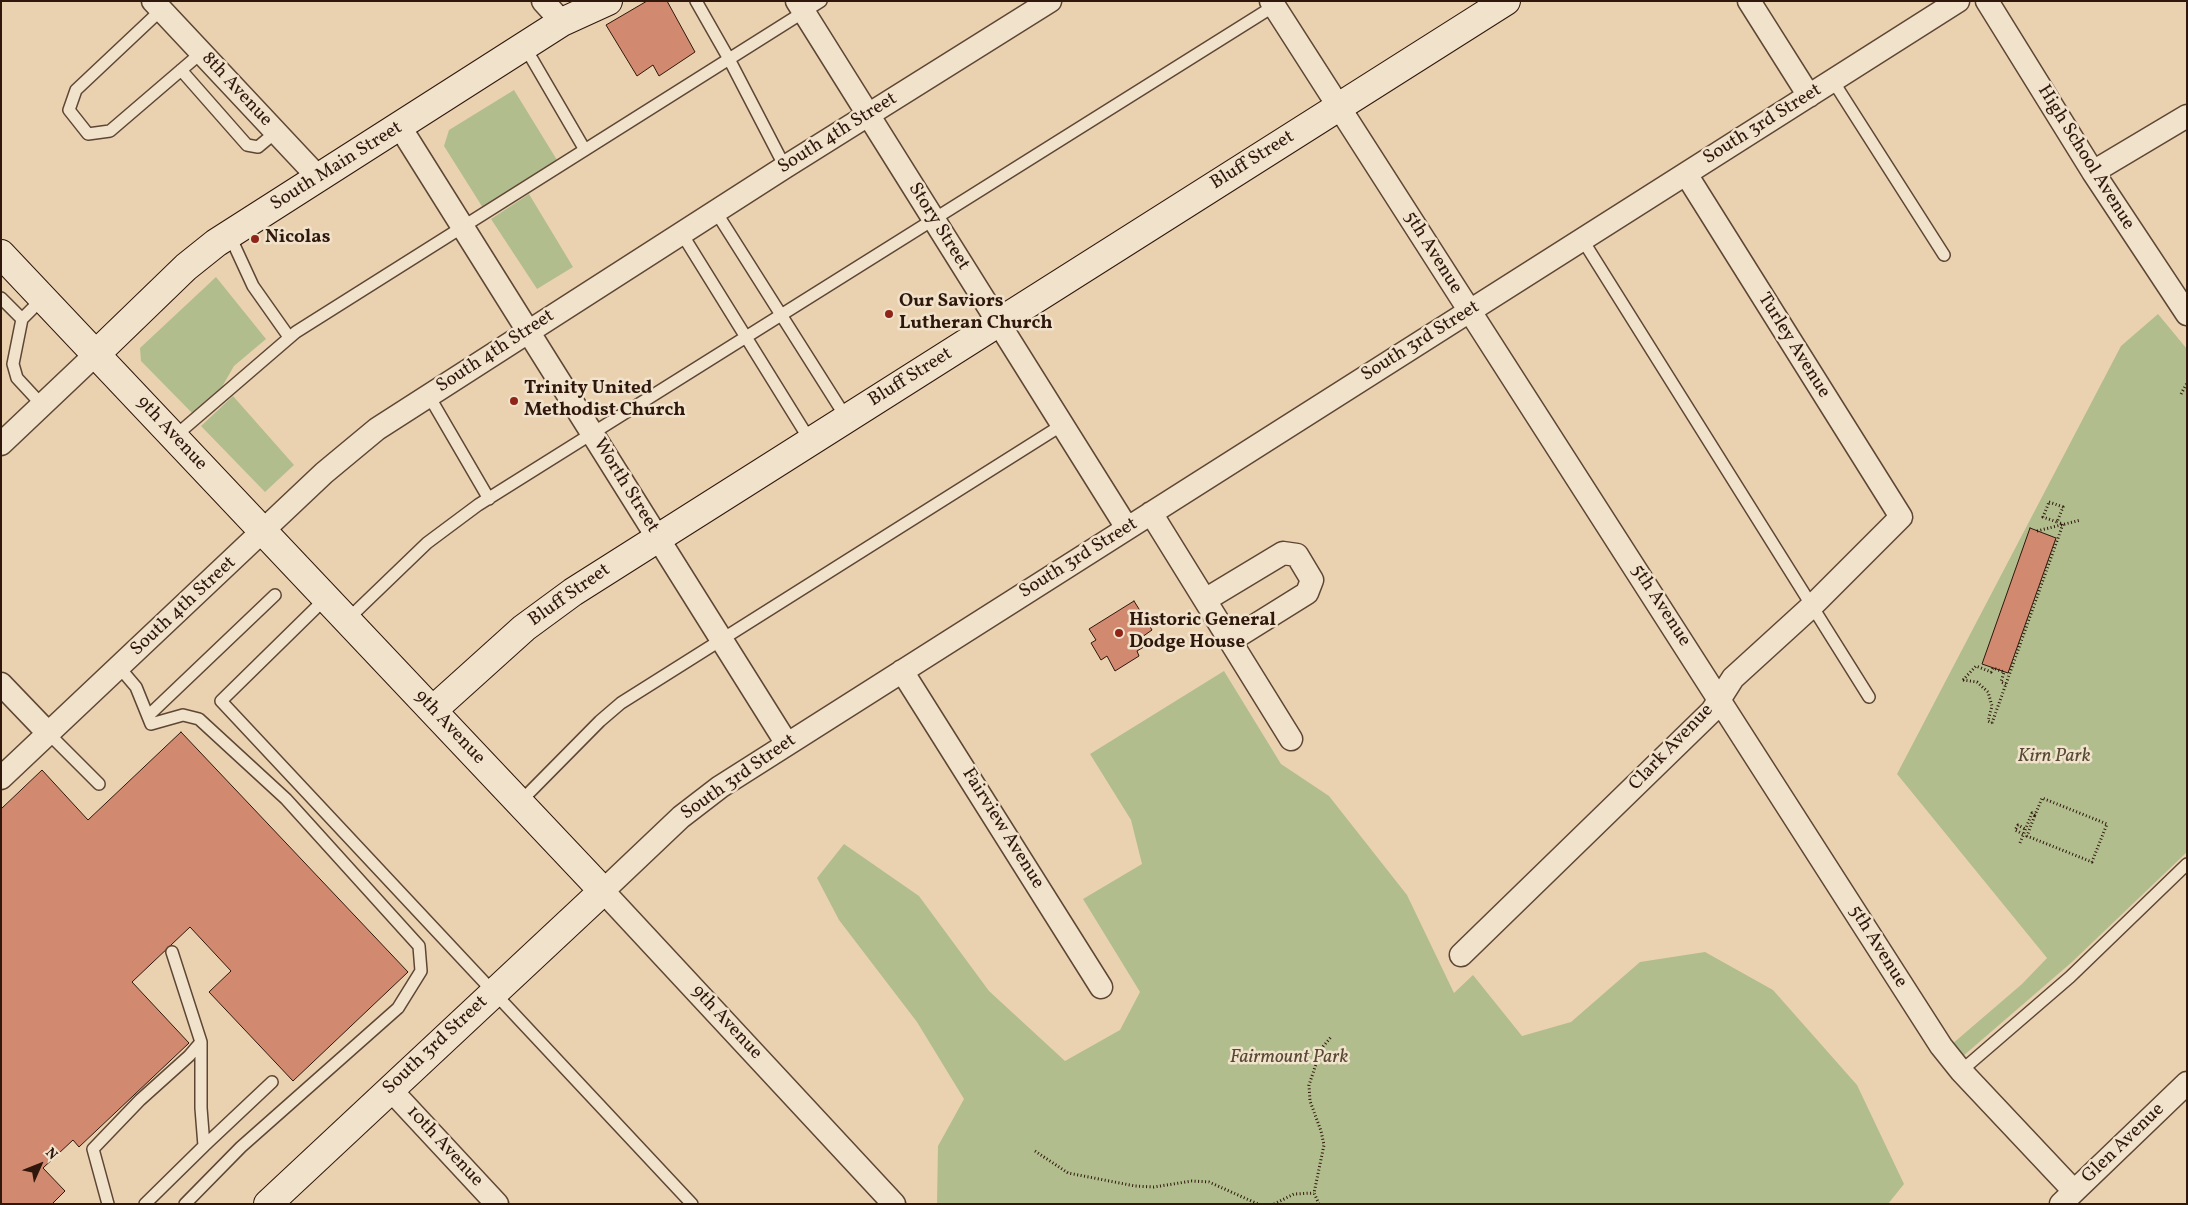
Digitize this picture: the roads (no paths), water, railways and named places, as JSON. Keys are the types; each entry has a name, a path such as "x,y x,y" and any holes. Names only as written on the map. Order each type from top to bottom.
{"main road":[{"path":"562,22 581,1"},
{"name":"South Main Street","path":"96,354 186,267 229,234 400,127 562,22 608,1"},
{"name":"Bluff Street","path":"433,710 534,620 573,592 1506,1"},
{"name":"9th Avenue","path":"4,263 43,298 602,891"},
{"name":"South 3rd Street","path":"280,1197 390,1090 602,891"}],"street":[{"path":"543,1 562,22"},
{"name":"South 4th Street","path":"1,778 349,452 377,429 785,167 1050,1"},
{"path":"1750,1 1809,96"},
{"name":"South 3rd Street","path":"602,891 681,817 720,787 1958,1"},
{"name":"High School Avenue","path":"1987,1 2093,172 2187,314"},
{"name":"5th Avenue","path":"1273,4 1469,312 1720,698 1941,1046 2067,1197"},
{"name":"Story Street","path":"807,5 869,114 933,220 1127,528"},
{"name":"8th Avenue","path":"157,6 319,178"},
{"path":"2093,172 2187,116"},
{"name":"Worth Street","path":"400,127 787,744"},
{"name":"Turley Avenue","path":"1686,174 1901,517"},
{"name":"South Main Street","path":"1,444 96,354"},
{"path":"1151,513 1291,739"},
{"name":"Clark Avenue","path":"1461,955 1712,711 1733,678 1812,606 1901,517"},
{"path":"1205,600 1283,553 1297,556 1312,580 1307,593 1230,640"},
{"name":"Fairview Avenue","path":"902,671 1101,987"},
{"path":"1,684 49,734"},
{"name":"9th Avenue","path":"602,891 894,1204"},
{"name":"Glen Avenue","path":"2067,1197 2187,1084"},
{"name":"10th Avenue","path":"390,1090 497,1204"}],"lane":[{"path":"696,1 729,59 785,167"},
{"path":"347,620 427,543 489,499 1273,4"},
{"path":"174,437 289,337 729,59 807,5"},
{"path":"157,6 76,90 69,110 88,134 110,131 201,53"},
{"path":"525,47 585,150"},
{"path":"181,70 247,146 258,147 276,132"},
{"path":"1834,80 1944,256"},
{"path":"716,212 847,419"},
{"path":"229,234 253,286 289,337"},
{"path":"682,234 811,442"},
{"path":"1582,239 1869,697"},
{"path":"1,298 22,319"},
{"path":"42,405 17,378 13,364 22,319 43,298"},
{"path":"429,396 489,499"},
{"path":"519,802 600,721 622,703 1062,425"},
{"path":"148,716 242,629 275,595"},
{"path":"326,598 222,701 692,1204"},
{"path":"119,667 136,688 151,724 182,714 199,719 279,792 419,946 422,971 398,1008 241,1147 185,1204"},
{"path":"49,734 99,784"},
{"path":"1962,1071 2070,977 2187,864"},
{"path":"172,952 201,1042 200,1108 204,1146"},
{"path":"108,1204 92,1149 140,1100 190,1056 201,1042"},
{"path":"145,1204 272,1082"}],"place":[{"name":"Nicolas","path":"255,239"},
{"name":"Our Saviors Lutheran Church","path":"889,314"},
{"name":"Trinity United Methodist Church","path":"514,401"},
{"name":"Historic General Dodge House","path":"1119,633"}],"park label":[{"name":"Kirn Park","path":"2054,758"},
{"name":"Fairmount Park","path":"1289,1059"}]}
